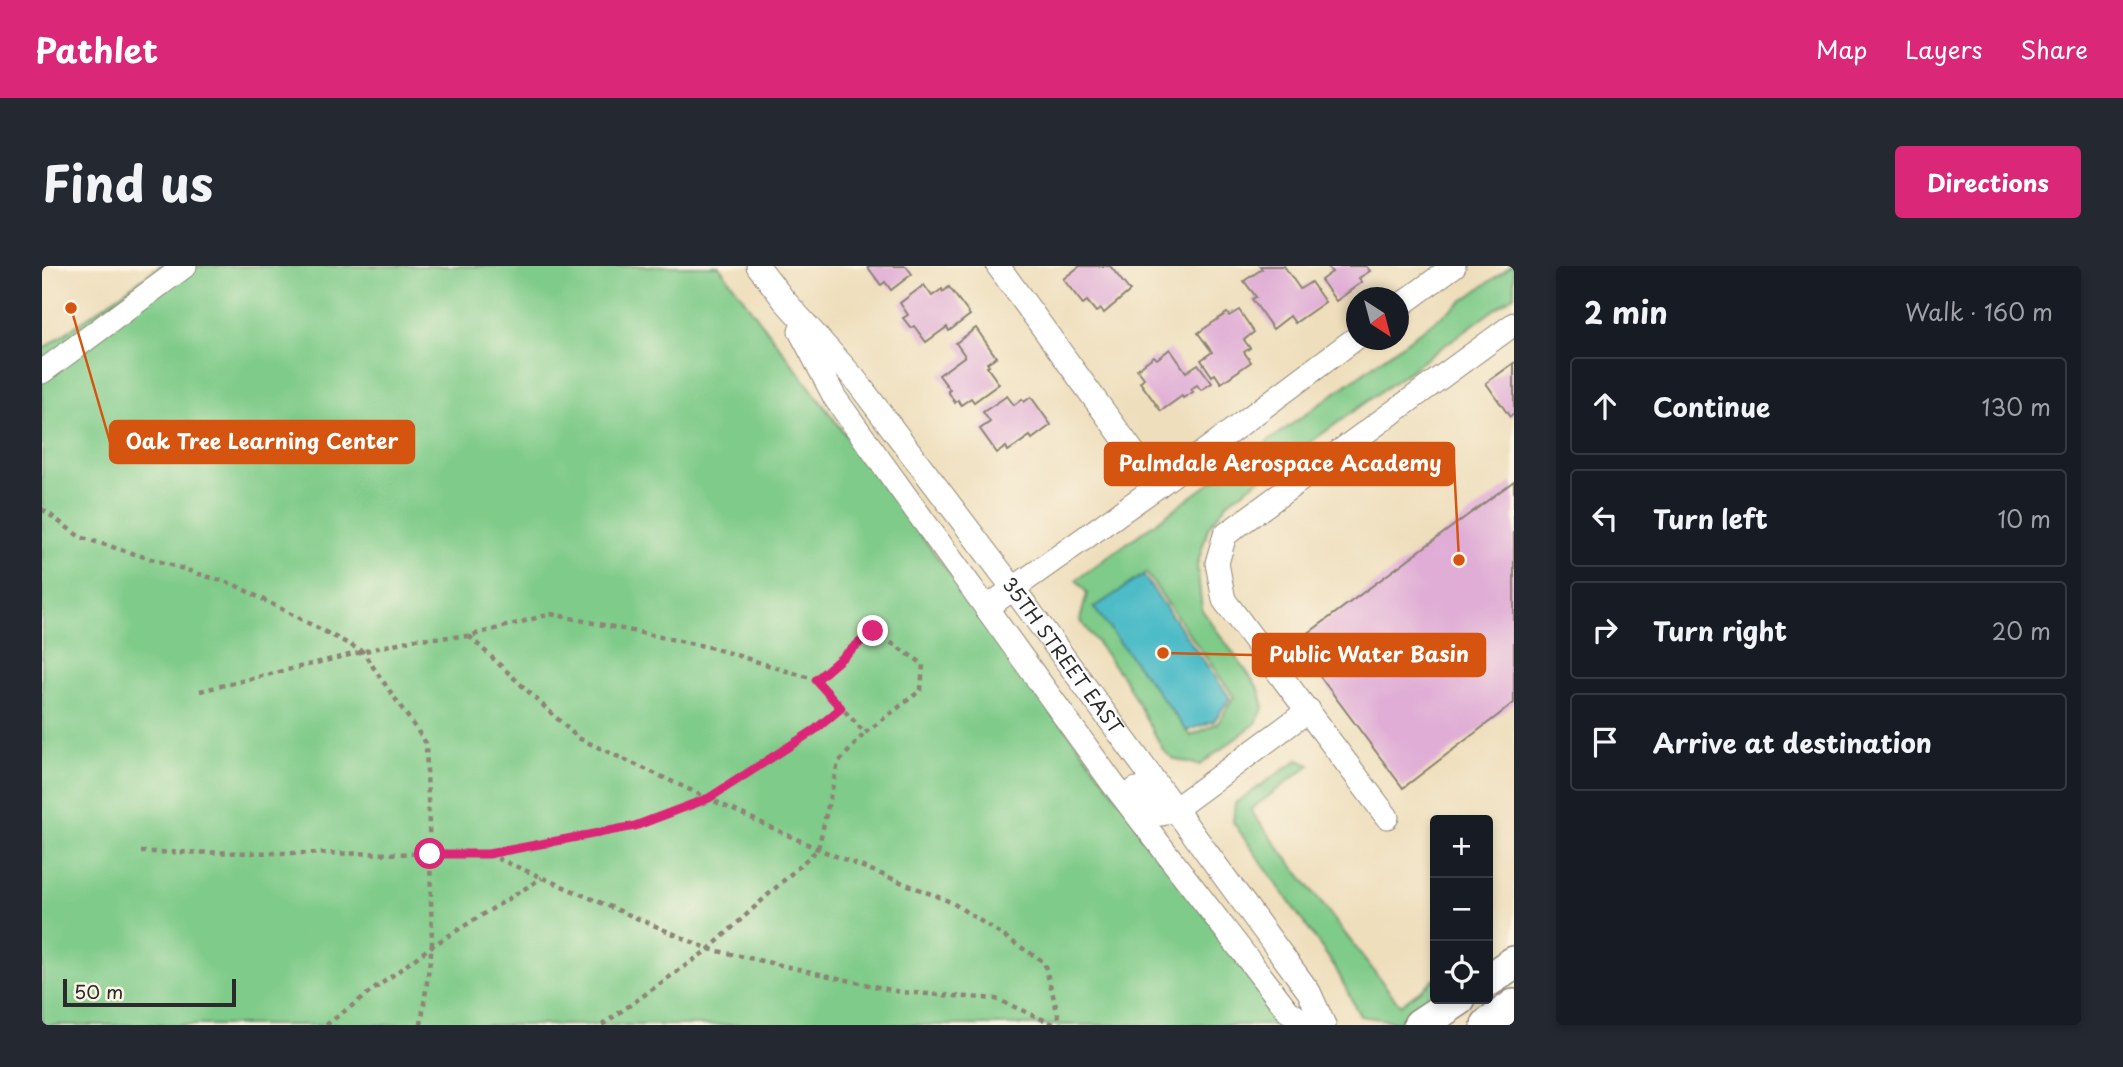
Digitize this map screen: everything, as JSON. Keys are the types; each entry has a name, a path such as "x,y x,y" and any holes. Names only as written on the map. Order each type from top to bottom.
{"highway":[{"path":"1493,977 1514,963"},
{"path":"1420,1025 1452,1004"},
{"path":"1488,1025 1514,1006"}],"street":[{"path":"42,372 185,266"},
{"name":"35TH STREET EAST","path":"758,266 784,300 854,378 1013,589 1309,992 1324,1025"},
{"path":"998,266 1158,486"},
{"path":"1409,299 1454,266"},
{"name":"35TH STREET EAST","path":"784,300 835,398 1113,784 1288,1011 1309,1025"},
{"path":"1387,817 1224,600 1217,563 1225,535 1514,324"},
{"path":"986,608 1158,486 1346,345"},
{"path":"1039,681 1062,692 1152,810 1162,814 1175,809 1308,710"}],"path":[{"path":"42,509 80,537 235,585 362,651 426,743 432,946 421,1025"},
{"path":"200,691 415,639 469,636 551,614 713,648 816,680 865,733"},
{"path":"602,1025 709,949 818,849 838,763 865,733 921,690 923,664 873,631 816,680"},
{"path":"469,636 578,738 818,849 951,902 1044,962 1059,1025"},
{"path":"141,852 488,854 635,826 709,798 816,729 841,708"},
{"path":"488,854 709,949 900,992 996,999 1059,1025"},
{"path":"326,1025 432,946 543,878"}],"green space":[{"path":"160,266 719,266 1288,1025 42,1025 42,350"},
{"path":"1514,266 1514,295 1228,502 1208,528 1197,566 1202,610 1259,689 1264,707 1256,723 1200,765 1174,759 1164,751 1125,680 1080,620 1087,593 1076,580 1395,350 1409,350 1409,340","holes":["1146,573 1234,697 1218,723 1191,736 1095,609"]},
{"path":"1298,760 1310,765 1250,810 1400,1005 1430,983 1430,999 1399,1022 1360,1016 1335,967 1233,822 1235,803"}],"water":[{"path":"1143,575 1230,698 1214,721 1187,731 1094,608"}],"building":[{"path":"867,266 906,266 912,274 891,290 885,282 881,285"},
{"path":"1080,266 1110,266 1130,291 1104,313 1101,309 1096,312 1087,301 1083,304 1063,279"},
{"path":"1260,266 1284,266 1300,289 1311,282 1325,302 1295,323 1290,316 1273,329 1252,299 1256,297 1244,281 1262,269"},
{"path":"1327,266 1366,266 1370,271 1359,278 1362,282 1355,287 1346,287 1346,294 1336,301 1321,280 1332,272"},
{"path":"924,285 932,296 949,287 970,315 949,331 947,327 926,342 914,326 911,328 903,318 908,315 900,303"},
{"path":"1239,310 1254,332 1244,340 1250,348 1244,352 1251,362 1221,383 1215,374 1212,376 1201,360 1212,352 1198,333 1227,313 1229,316"},
{"path":"976,328 996,357 987,363 987,367 999,384 974,402 971,398 961,405 958,400 955,403 948,391 950,390 939,375 965,356 956,343"},
{"path":"1170,349 1186,372 1198,364 1212,383 1201,390 1197,385 1191,389 1193,392 1183,398 1182,396 1161,411 1140,382 1144,378 1137,369 1154,356 1157,359"},
{"path":"1514,363 1514,414 1510,417 1486,383"},
{"path":"1007,396 1014,405 1031,397 1051,425 1032,439 1030,436 1008,451 1006,447 997,453 980,429 990,422 983,412"},
{"path":"1514,481 1514,703 1403,788 1295,643"}],"place":[{"name":"Oak Tree Learning Center","path":"71,308"},
{"name":"Palmdale Aerospace Academy","path":"1459,560"},
{"name":"Public Water Basin","path":"1163,653"}],"route":[{"path":"430,854 488,854 635,826 709,798 816,729 841,708 816,680 873,631"}]}
